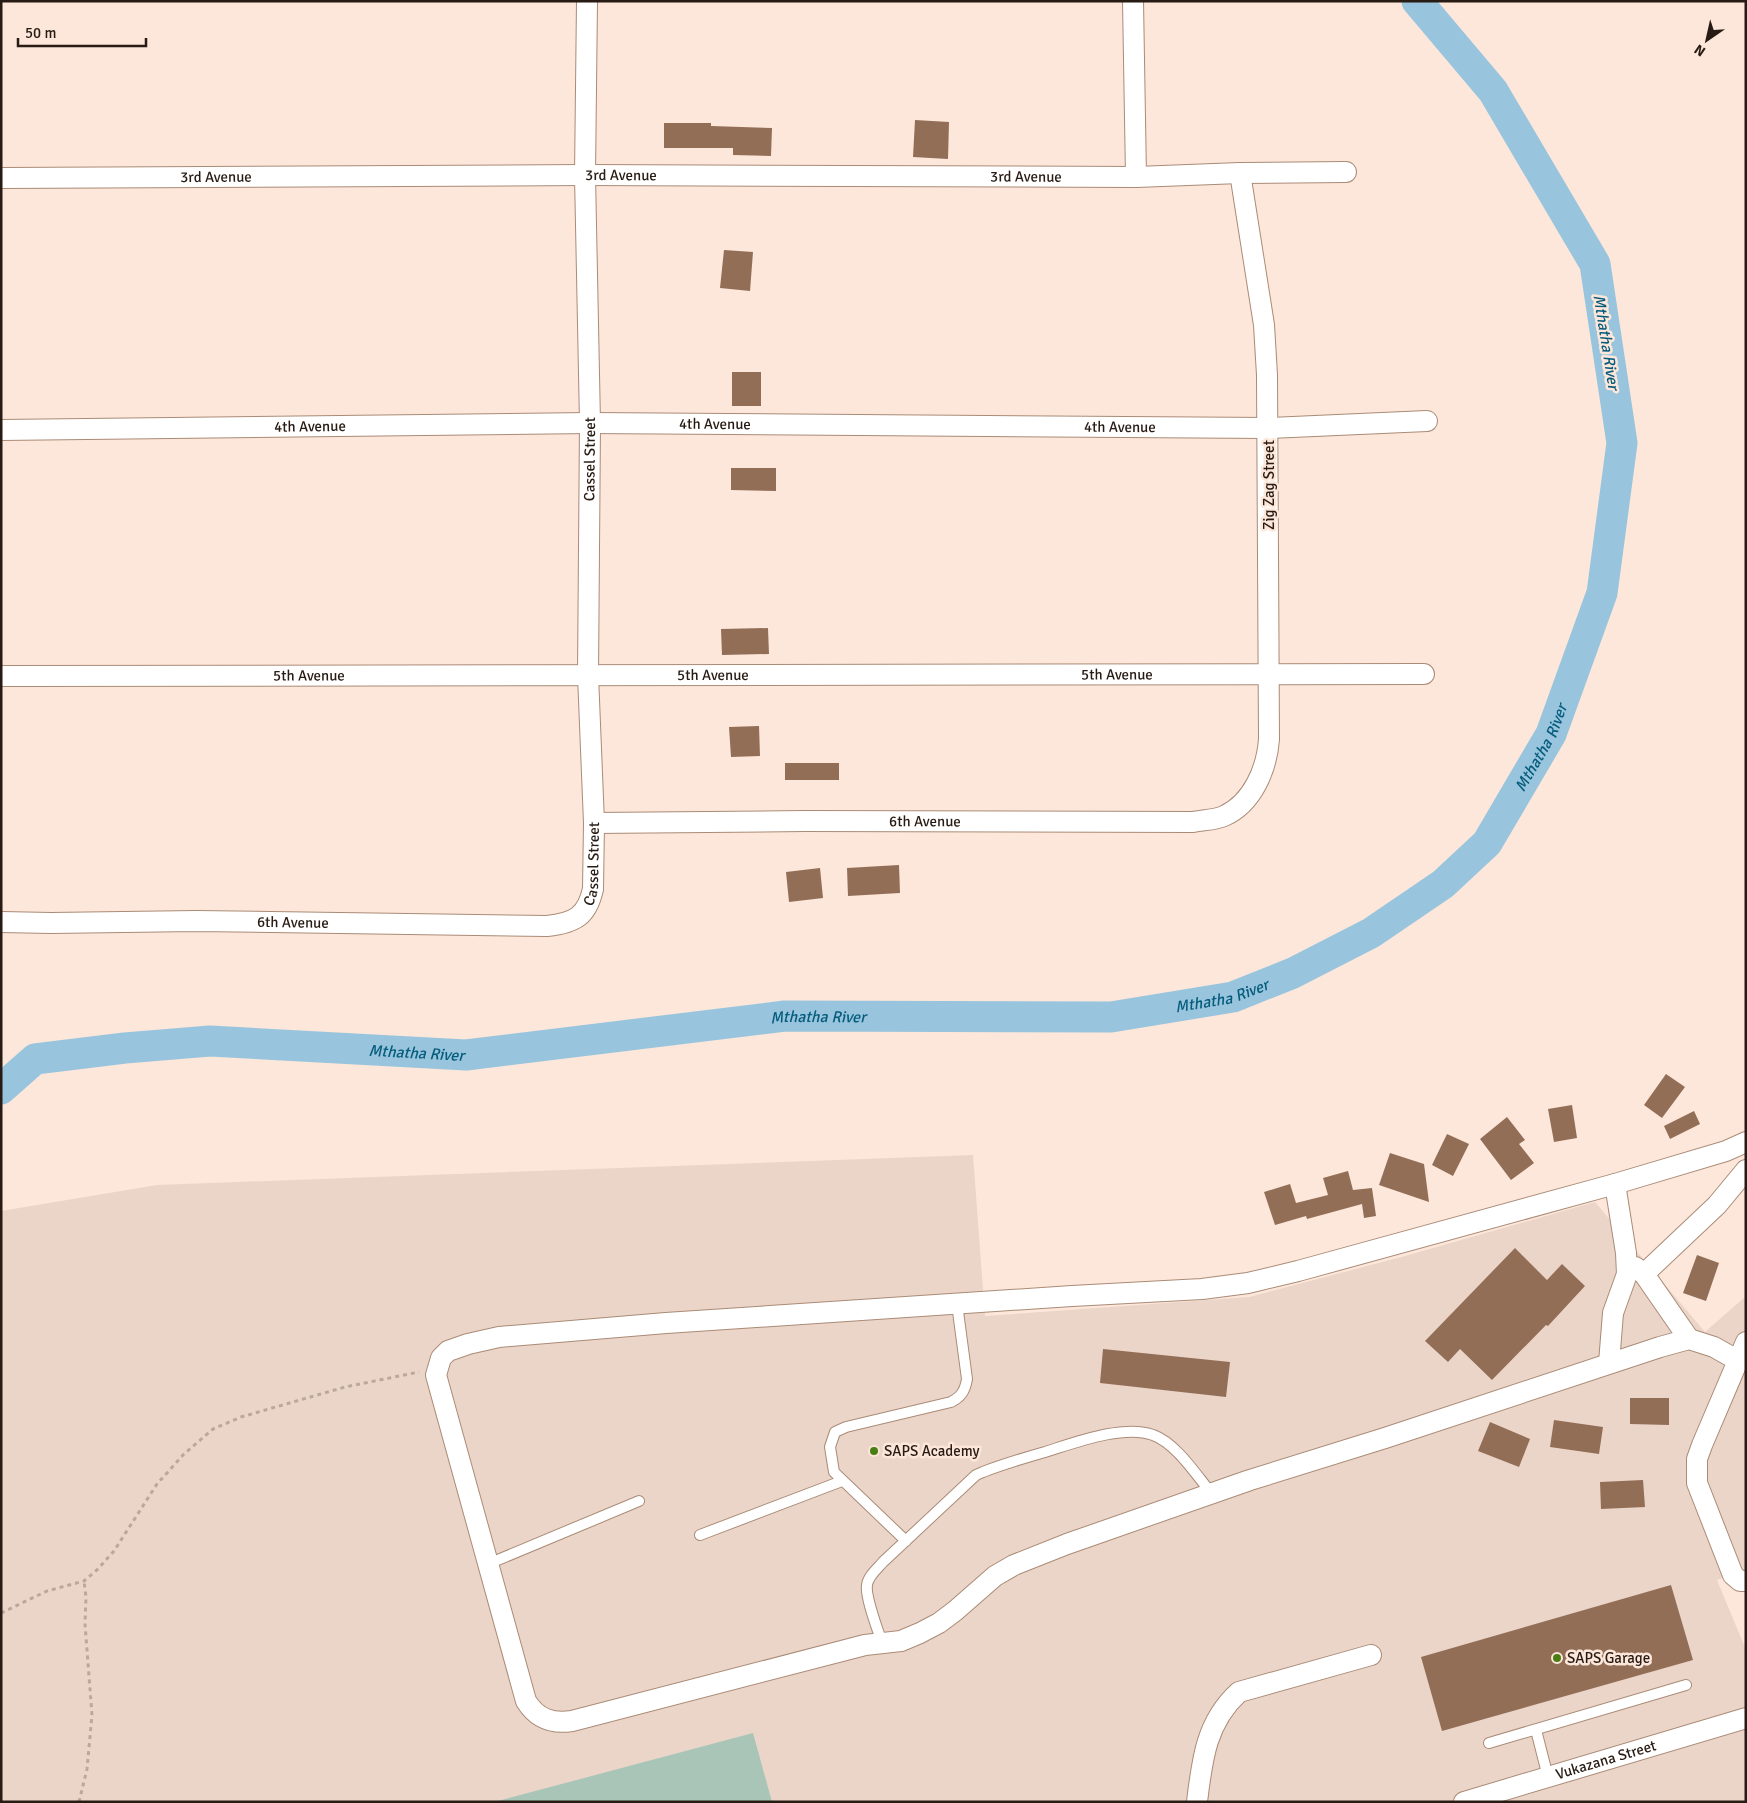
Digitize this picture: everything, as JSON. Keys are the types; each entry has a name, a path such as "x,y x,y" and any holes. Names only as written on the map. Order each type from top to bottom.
{"street":[{"name":"Cassel Street","path":"583,913 591,899 593,889 594,823 588,675 590,423 585,175 587,1"},
{"path":"1133,1 1136,178"},
{"name":"3rd Avenue","path":"1,178 585,175 1136,178 1240,173 1346,172"},
{"name":"Zig Zag Street","path":"1240,173 1264,325 1268,428 1268,751 1260,777 1249,795"},
{"name":"4th Avenue","path":"1,430 590,423 1268,428 1427,421"},
{"name":"5th Avenue","path":"1,676 1269,676 1424,674"},
{"name":"6th Avenue","path":"594,823 806,821 1193,822 1224,816 1249,795"},
{"name":"6th Avenue","path":"1,922 206,921 547,926 566,923 583,913"},
{"path":"1737,1360 1714,1347 1689,1339 1609,1363 1385,1438 1250,1480 1067,1544 1014,1565 995,1576 939,1623 901,1641 856,1648 572,1721 550,1721 534,1712 526,1701 437,1383 436,1370 441,1358 448,1352 468,1344 499,1337 666,1323 1202,1289 1248,1283 1615,1184 1726,1151 1746,1142"},
{"path":"1644,1274 1718,1205 1746,1170"},
{"path":"1609,1363 1613,1313 1628,1274 1615,1184"},
{"path":"1627,1261 1644,1274 1689,1339"},
{"path":"1746,1342 1697,1459 1697,1483 1734,1575 1740,1581 1746,1581"},
{"path":"1197,1802 1201,1763 1209,1737 1227,1703 1239,1692 1371,1655"},
{"name":"Vukazana Street","path":"1464,1802 1746,1718"}],"lane":[{"path":"906,1541 834,1472 830,1458 830,1447 835,1432 846,1427 951,1402 959,1398 963,1393 967,1380 957,1304"},
{"path":"882,1644 867,1594 867,1584 883,1562 976,1475 1100,1436 1129,1432 1153,1435 1163,1440 1178,1453 1212,1494"},
{"path":"700,1535 842,1480"},
{"path":"488,1564 639,1502"},
{"path":"1489,1744 1686,1685"},
{"path":"1536,1730 1548,1777"}],"path":[{"path":"1,1614 47,1592 84,1580 98,1569 114,1551 157,1484 184,1454 213,1429 240,1417 345,1387 413,1372 436,1370"},
{"path":"80,1802 87,1769 92,1715 85,1624 86,1597 84,1580"}],"shaded area":[{"name":"SAPS Academy","path":"973,1155 985,1316 1249,1297 1405,1256 1595,1202 1705,1332 1746,1296 1746,1569 1717,1580 1746,1650 1746,1802 1,1802 1,1211 157,1185"}],"green space":[{"path":"753,1733 772,1802 494,1802"}],"building":[{"path":"915,120 949,122 948,159 913,157"},
{"path":"664,123 711,123 711,126 772,128 771,156 733,155 733,148 664,148"},
{"path":"724,250 753,252 750,291 720,288"},
{"path":"732,372 761,372 761,406 732,406"},
{"path":"731,468 776,468 776,491 731,490"},
{"path":"768,628 769,654 722,655 721,629"},
{"path":"759,726 760,756 731,757 729,727"},
{"path":"785,763 839,763 839,780 785,780"},
{"path":"899,865 900,893 848,896 847,868"},
{"path":"820,868 823,898 789,902 786,872"},
{"path":"1666,1074 1685,1087 1662,1118 1644,1105"},
{"path":"1572,1105 1577,1138 1554,1142 1548,1109"},
{"path":"1694,1111 1700,1124 1670,1139 1664,1126"},
{"path":"1507,1117 1525,1140 1519,1144 1534,1163 1511,1180 1480,1139"},
{"path":"1447,1134 1469,1144 1453,1176 1432,1165"},
{"path":"1390,1153 1424,1164 1429,1202 1379,1185"},
{"path":"1348,1171 1353,1190 1372,1188 1376,1216 1364,1218 1362,1204 1307,1219 1306,1216 1275,1225 1264,1192 1290,1184 1296,1203 1328,1195 1323,1178"},
{"path":"1515,1248 1547,1280 1562,1264 1585,1286 1548,1326 1546,1325 1492,1380 1460,1349 1448,1362 1425,1341"},
{"path":"1697,1255 1719,1263 1706,1301 1683,1293"},
{"path":"1103,1349 1230,1362 1226,1397 1100,1383"},
{"path":"1630,1398 1669,1398 1669,1425 1630,1424"},
{"path":"1554,1420 1603,1427 1599,1454 1550,1447"},
{"path":"1490,1422 1530,1439 1519,1467 1478,1451"},
{"path":"1643,1480 1645,1507 1601,1509 1600,1482"},
{"name":"SAPS Garage","path":"1671,1585 1693,1660 1442,1731 1421,1657"}],"waterway":[{"name":"Mthatha River","path":"1,1089 35,1059 125,1048 210,1041 466,1055 785,1016 1111,1017 1233,997 1293,973 1371,933 1443,884 1487,843 1551,734 1602,593 1622,443 1595,264 1493,91 1417,1"}],"place":[{"name":"SAPS Academy","path":"874,1451"},
{"name":"SAPS Garage","path":"1557,1658"}]}
